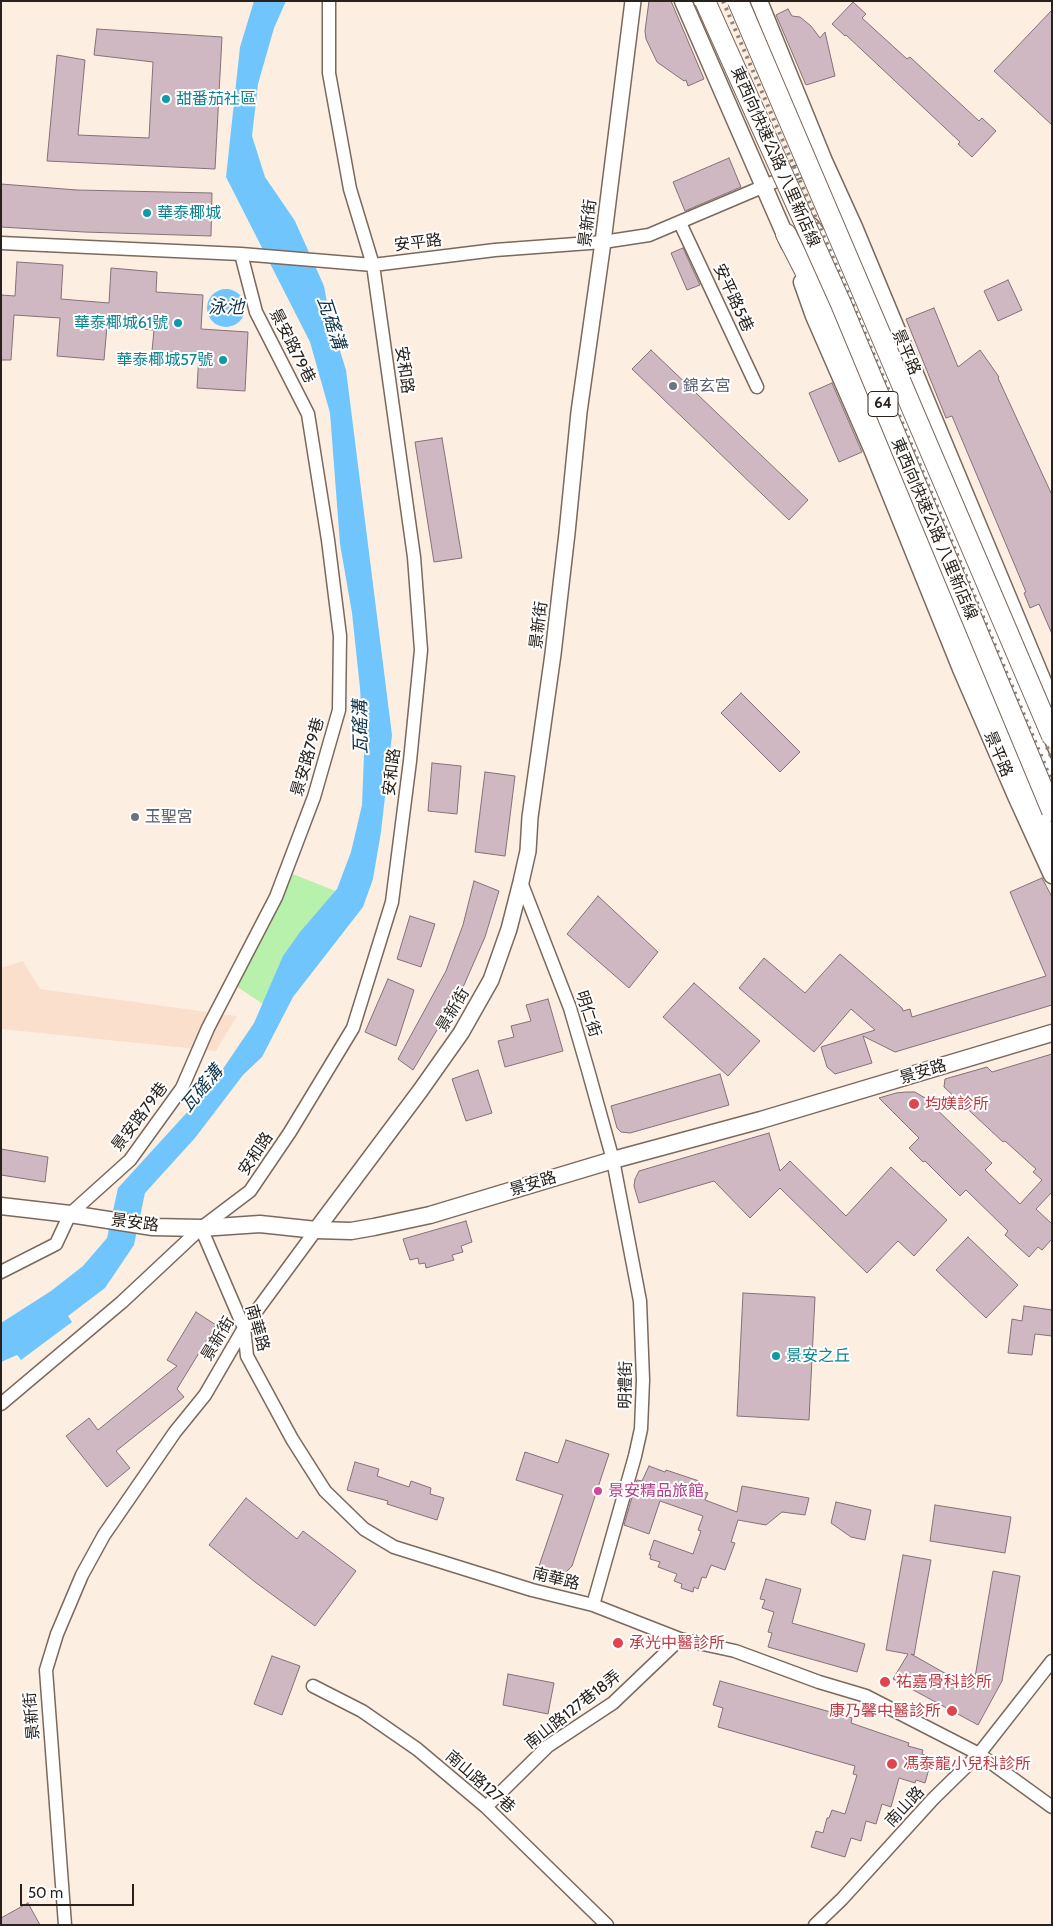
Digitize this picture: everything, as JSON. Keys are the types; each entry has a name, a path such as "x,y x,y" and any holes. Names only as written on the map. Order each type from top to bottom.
{"highway":[{"name":"東西向快速公路 八里新店線","path":"705,1 841,304 1052,811"},
{"name":"東西向快速公路 八里新店線","path":"738,1 1052,736"},
{"path":"786,234 825,310 1052,850"}],"main road":[{"name":"景平路","path":"683,1 786,234 814,316 872,449 961,669 1052,875"},
{"name":"景平路","path":"759,1 824,161 858,236 1052,703"},
{"name":"景平路","path":"766,187 814,229 837,260 1052,783"},
{"name":"景安路","path":"1,1206 70,1214 153,1227 201,1228 260,1224 316,1230 352,1231 430,1215 613,1160 850,1095 1052,1033"}],"street":[{"name":"安和路","path":"1,1404 122,1302 201,1228 250,1191 290,1132 353,1028 392,902 410,762 421,650 414,557 373,265 350,189 329,73 329,1"},
{"name":"景新街","path":"65,1925 46,1670 57,1634 82,1575 104,1535 175,1432 205,1395 244,1328 461,1033 491,980 509,929 528,851 530,817 553,654 567,534 579,412 604,242 633,1"},
{"name":"安平路","path":"1,243 241,254 373,265 495,250 604,242 649,235 824,161"},
{"name":"安平路5巷","path":"680,223 757,387"},
{"name":"景安路79巷","path":"70,1214 130,1160 182,1088 208,1028 276,897 314,798 339,710 340,636 328,540 308,414 256,312 241,254"},
{"name":"明仁街","path":"521,882 570,1008 613,1160"},
{"name":"明禮街","path":"593,1605 635,1456 641,1429 644,1380 640,1301 613,1160"},
{"path":"1,1272 56,1244 70,1214"},
{"name":"南華路","path":"201,1228 244,1328 247,1356 292,1439 325,1491 364,1529 394,1548 532,1590 593,1605 680,1639 735,1651 819,1682 866,1696 979,1754 1052,1807"},
{"name":"南山路127巷18弄","path":"486,1806 548,1746 613,1703 680,1639"},
{"name":"南山路","path":"815,1925 979,1754 1052,1661"},
{"name":"南山路127巷","path":"313,1686 362,1711 417,1749 486,1806 607,1925"}],"shaded area":[{"path":"23,961 40,989 237,1016 216,1051 1,1029 1,968"}],"green space":[{"path":"293,874 338,892 266,1006 236,986"}],"water":[{"name":"瓦磘溝","path":"254,1 286,1 274,28 258,84 252,136 265,177 295,221 324,286 330,319 346,370 392,735 381,832 373,879 363,907 293,997 262,1057 243,1075 195,1138 145,1193 134,1245 105,1288 68,1316 72,1322 21,1360 17,1355 1,1362 1,1323 51,1291 83,1266 107,1238 118,1188 212,1085 254,1023 283,956 300,932 337,889 351,852 362,805 364,754 360,688 352,613 340,544 330,413 310,342 226,177 240,47"},
{"name":"泳池","path":"226,289 240,294 245,308 240,322 226,327 212,322 207,308 212,294"}],"building":[{"path":"649,1 671,1 704,79 688,86 686,80 684,81 657,62 646,39 645,31"},
{"path":"853,2 866,14 862,18 907,59 910,57 979,121 982,118 996,131 972,157 958,144 960,142 832,24"},
{"path":"788,9 792,16 800,17 811,26 820,38 825,32 835,76 806,85 776,15"},
{"path":"1052,10 1052,125 994,71"},
{"name":"甜番茄社區","path":"97,29 222,37 215,169 47,161 57,55 85,60 78,135 149,138 153,62 94,55"},
{"path":"729,158 741,187 685,211 673,182"},
{"name":"華泰椰城","path":"1,184 77,190 212,193 211,236 1,227"},
{"path":"683,248 700,285 687,290 671,253"},
{"path":"17,262 63,265 61,299 109,303 111,268 157,272 156,292 203,295 201,329 248,332 245,391 197,388 199,354 152,351 154,330 107,326 104,360 57,356 60,318 14,315 11,360 1,360 1,295 15,296"},
{"path":"1008,280 1022,310 998,321 984,291"},
{"path":"934,308 958,367 980,350 999,377 1052,495 1052,634 1039,604 1030,608 1024,593 1026,592 952,416 946,418 906,319"},
{"path":"651,350 808,500 789,520 632,369"},
{"path":"832,383 862,452 839,462 809,393"},
{"path":"442,438 462,558 434,562 415,442"},
{"path":"741,693 800,752 780,772 721,713"},
{"path":"432,763 461,766 457,814 428,811"},
{"path":"485,772 515,776 505,856 475,852"},
{"path":"1042,878 1052,897 1052,1005 895,1052 863,1036 872,1063 835,1074 827,1067 821,1047 875,1030 851,1009 814,1052 739,988 764,958 805,993 840,954 902,1008 903,1011 910,1009 912,1017 1046,976 1010,892"},
{"path":"474,881 499,891 485,937 464,985 413,1070 398,1059 446,971 463,925"},
{"path":"598,896 658,952 629,988 567,934"},
{"path":"410,916 435,924 421,967 397,959"},
{"path":"388,979 414,990 396,1046 365,1032"},
{"path":"694,983 760,1041 728,1076 663,1017"},
{"path":"548,999 563,1051 505,1067 498,1041 514,1037 511,1026 531,1021 526,1005"},
{"path":"1052,1054 1052,1192 1036,1209 1052,1224 1052,1239 1042,1250 1038,1247 1029,1257 1005,1235 1008,1231 966,1190 960,1196 909,1148 919,1138 879,1098 896,1093 915,1092 925,1098 992,1163 985,1170 1020,1204 1042,1180 1033,1172 1036,1169 1005,1141 1003,1142 944,1087 945,1079 987,1067 992,1072"},
{"path":"478,1070 492,1113 466,1121 452,1079"},
{"path":"720,1074 729,1105 630,1133 621,1132 617,1128 611,1106"},
{"path":"769,1133 780,1171 790,1161 846,1216 891,1167 947,1220 914,1256 898,1241 867,1273 780,1188 750,1218 714,1181 639,1203 634,1186 639,1171"},
{"path":"1,1149 48,1157 45,1182 1,1175"},
{"path":"466,1221 472,1242 461,1246 463,1252 452,1255 454,1260 426,1268 425,1263 419,1264 418,1258 410,1260 403,1239"},
{"path":"968,1237 1018,1285 986,1318 936,1270"},
{"name":"景安之丘","path":"743,1293 815,1297 809,1420 737,1416"},
{"path":"1024,1306 1052,1310 1052,1336 1035,1334 1032,1355 1008,1353 1012,1319 1022,1321"},
{"path":"196,1312 216,1325 177,1389 184,1397 116,1451 130,1468 107,1487 66,1436 89,1418 98,1430 177,1366 167,1360"},
{"path":"566,1440 609,1454 572,1566 564,1574 539,1566 563,1495 516,1480 525,1452 558,1463"},
{"path":"355,1462 379,1469 377,1476 409,1487 411,1481 431,1488 430,1494 444,1498 437,1520 387,1504 388,1501 347,1490"},
{"path":"649,1466 699,1481 697,1490 708,1493 705,1500 737,1512 742,1486 809,1498 805,1515 782,1512 766,1525 738,1520 731,1542 735,1543 725,1570 711,1565 706,1578 702,1577 698,1589 694,1587 693,1592 681,1588 682,1584 674,1581 677,1574 658,1567 660,1562 650,1559 651,1555 649,1555 654,1540 693,1554 701,1531 698,1530 703,1516 660,1501 649,1534 624,1525 637,1480 642,1481"},
{"path":"246,1498 297,1539 303,1531 356,1571 315,1626 209,1545"},
{"path":"836,1502 871,1510 865,1540 851,1537 831,1523"},
{"path":"935,1505 1011,1517 1005,1553 930,1541"},
{"path":"903,1555 931,1560 914,1655 911,1654 973,1689 993,1571 1020,1576 1002,1681 978,1725 893,1679 908,1654 886,1650"},
{"path":"766,1579 801,1589 792,1623 865,1644 857,1672 768,1647 772,1633 768,1632 774,1612 762,1608 765,1600 760,1599"},
{"path":"272,1656 300,1666 282,1715 254,1704"},
{"path":"508,1674 554,1683 548,1714 503,1705"},
{"path":"720,1681 852,1718 851,1723 909,1743 908,1746 923,1750 922,1754 932,1758 925,1783 916,1780 915,1783 899,1778 891,1807 882,1804 876,1824 866,1821 861,1841 851,1838 845,1857 811,1847 816,1831 823,1833 827,1818 829,1818 832,1810 845,1814 857,1775 853,1774 855,1766 718,1727 723,1708 713,1705"},
{"path":"28,1903 40,1925 1,1925 1,1918"}],"railway":[{"path":"723,1 851,300 1052,782"},
{"path":"731,1 1052,759"}],"place":[{"name":"甜番茄社區","path":"166,99"},
{"name":"華泰椰城","path":"147,213"},
{"name":"華泰椰城61號","path":"178,323"},
{"name":"華泰椰城57號","path":"223,360"},
{"name":"錦玄宮","path":"673,386"},
{"name":"玉聖宮","path":"135,817"},
{"name":"均媄診所","path":"914,1104"},
{"name":"景安之丘","path":"776,1356"},
{"name":"景安精品旅館","path":"598,1491"},
{"name":"承光中醫診所","path":"618,1643"},
{"name":"祐嘉骨科診所","path":"885,1682"},
{"name":"康乃馨中醫診所","path":"952,1711"},
{"name":"馮泰龍小兒科診所","path":"892,1764"}]}
